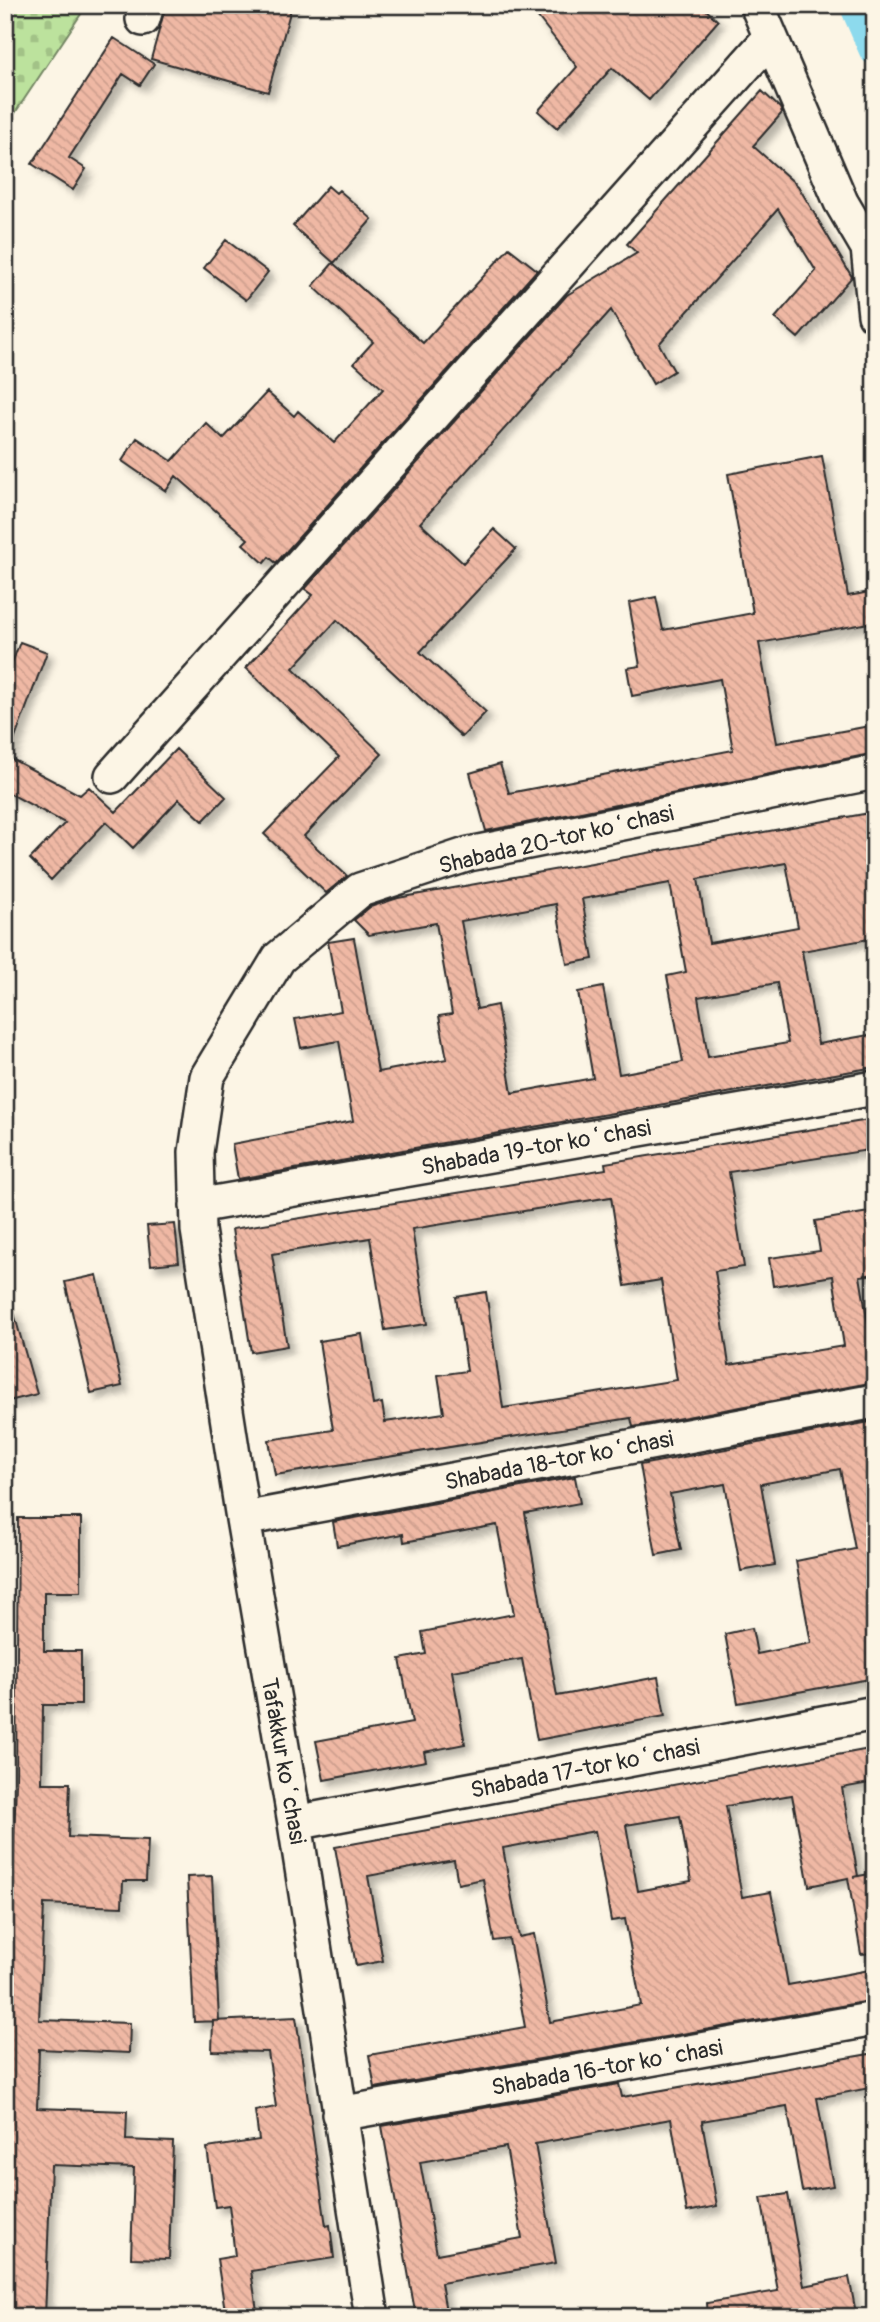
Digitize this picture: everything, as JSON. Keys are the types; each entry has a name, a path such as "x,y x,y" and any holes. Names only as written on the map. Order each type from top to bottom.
{"street":[{"path":"757,5 841,202 872,238 875,315"},
{"path":"112,776 770,38"},
{"name":"Shabada 20-tor koʻchasi","path":"197,1206 196,1152 207,1077 279,958 360,890 469,854 875,772"},
{"name":"Shabada 19-tor koʻchasi","path":"197,1206 875,1087"},
{"name":"Tafakkur koʻchasi","path":"197,1206 198,1230 243,1518 295,1823 372,2317"},
{"name":"Shabada 18-tor koʻchasi","path":"243,1518 875,1401"},
{"name":"Shabada 17-tor koʻchasi","path":"295,1823 875,1713"},
{"name":"Shabada 16-tor koʻchasi","path":"339,2114 875,2019"}],"green space":[{"path":"5,5 87,5 5,128"}],"building":[{"path":"166,5 292,5 268,92 151,59"},
{"path":"551,5 701,5 718,21 649,100 612,68 557,128 538,111 577,67 537,16"},
{"path":"114,38 154,64 140,85 123,74 69,158 86,169 73,190 32,164"},
{"path":"762,91 782,113 753,146 798,186 852,277 798,338 775,318 816,271 778,209 659,344 674,371 653,384 611,310 420,523 463,563 494,529 516,549 420,652 486,712 462,737 337,620 293,668 382,754 304,836 347,876 326,893 264,834 339,757 246,668 313,595 305,589 567,295 637,253 627,244"},
{"path":"328,186 336,193 339,190 372,219 334,263 293,226"},
{"path":"226,240 268,272 246,300 204,268"},
{"path":"509,248 537,270 276,563 269,557 264,563 243,544 248,539 176,476 166,491 122,461 137,438 172,461 206,423 223,439 267,392 294,416 298,411 334,443 383,389 354,363 373,342 313,286 333,263 423,343"},
{"path":"822,456 848,596 875,591 875,622 759,643 777,743 875,725 875,753 486,831 470,773 500,764 509,793 733,750 720,679 632,696 627,668 640,666 629,603 656,597 663,630 753,613 728,474"},
{"path":"20,642 47,652 8,757 80,795 89,787 116,812 176,749 226,797 203,821 179,799 133,848 106,822 51,880 30,859 65,823 5,791 5,681"},
{"path":"875,812 875,938 802,951 818,1044 875,1034 875,1067 238,1179 232,1144 353,1121 339,1041 301,1048 295,1019 341,1011 328,942 354,938 378,1072 447,1059 439,1016 452,1014 436,923 369,935 354,920 370,907 398,898","holes":["786,863 798,927 709,943 698,879","670,883 686,972 667,976 683,1062 619,1074 603,987 578,992 593,1078 512,1093 497,1005 477,1009 461,921 556,904 567,964 593,959 582,899","777,983 788,1043 708,1057 698,997"]},
{"path":"875,1119 875,1149 729,1172 744,1267 715,1271 729,1365 844,1346 833,1276 773,1286 769,1258 820,1251 815,1221 875,1211 875,1274 860,1276 870,1336 875,1335 875,1382 633,1427 631,1418 275,1475 269,1440 333,1430 319,1341 362,1334 373,1405 382,1403 385,1422 444,1413 438,1375 467,1371 456,1297 486,1292 503,1408 677,1380 661,1280 625,1286 611,1197 412,1229 427,1324 385,1330 370,1238 272,1254 287,1346 251,1352 232,1229 606,1169 605,1163"},
{"path":"175,1224 179,1262 151,1265 147,1226"},
{"path":"97,1275 122,1386 91,1393 65,1282"},
{"path":"13,1310 37,1394 5,1402 5,1311"},
{"path":"875,1421 875,1583 868,1584 875,1622 875,1678 738,1703 725,1634 752,1628 757,1654 811,1643 796,1561 855,1549 840,1469 761,1484 775,1565 741,1571 725,1484 670,1494 681,1550 656,1555 640,1465"},
{"path":"575,1477 580,1503 525,1513 557,1696 658,1677 665,1716 537,1740 522,1659 452,1671 465,1744 424,1752 426,1761 324,1780 316,1741 412,1723 400,1659 426,1654 422,1632 514,1614 497,1525 404,1542 403,1534 337,1546 333,1522"},
{"path":"18,1518 81,1518 81,1592 44,1592 44,1651 81,1651 81,1705 43,1705 42,1783 70,1783 68,1837 148,1840 146,1881 123,1881 122,1907 44,1904 39,2020 130,2023 129,2053 39,2049 37,2108 127,2111 126,2140 173,2142 169,2259 131,2258 134,2168 51,2165 45,2317 5,2317 5,2076 16,1782"},
{"path":"875,1748 875,1782 842,1788 858,1876 853,1877 875,1873 875,1953 861,1954 848,1878 809,1886 792,1795 726,1806 742,1897 771,1892 788,1985 875,1969 875,2000 375,2088 369,2055 525,2027 509,1939 494,1941 483,1879 458,1884 454,1860 368,1876 383,1961 356,1966 335,1847","holes":["680,1816 691,1881 638,1891 626,1825","595,1831 611,1921 625,1919 641,2005 550,2022 534,1934 519,1937 503,1848"]},
{"path":"212,1876 219,2021 194,2022 187,1877"},
{"path":"296,2017 326,2226 330,2225 334,2258 251,2271 258,2317 226,2317 217,2259 235,2256 229,2205 215,2207 207,2148 259,2140 255,2111 276,2107 268,2052 212,2051 213,2021"},
{"path":"875,2053 875,2087 817,2098 833,2186 802,2191 787,2106 702,2121 717,2206 687,2212 671,2119 535,2144 556,2263 441,2283 447,2317 416,2317 382,2126 619,2084 622,2097","holes":["506,2147 522,2238 437,2254 420,2162"]},
{"path":"788,2194 804,2286 849,2277 856,2313 832,2317 708,2317 707,2303 778,2291 761,2198"}],"waterway":[{"path":"856,5 875,49"}]}
